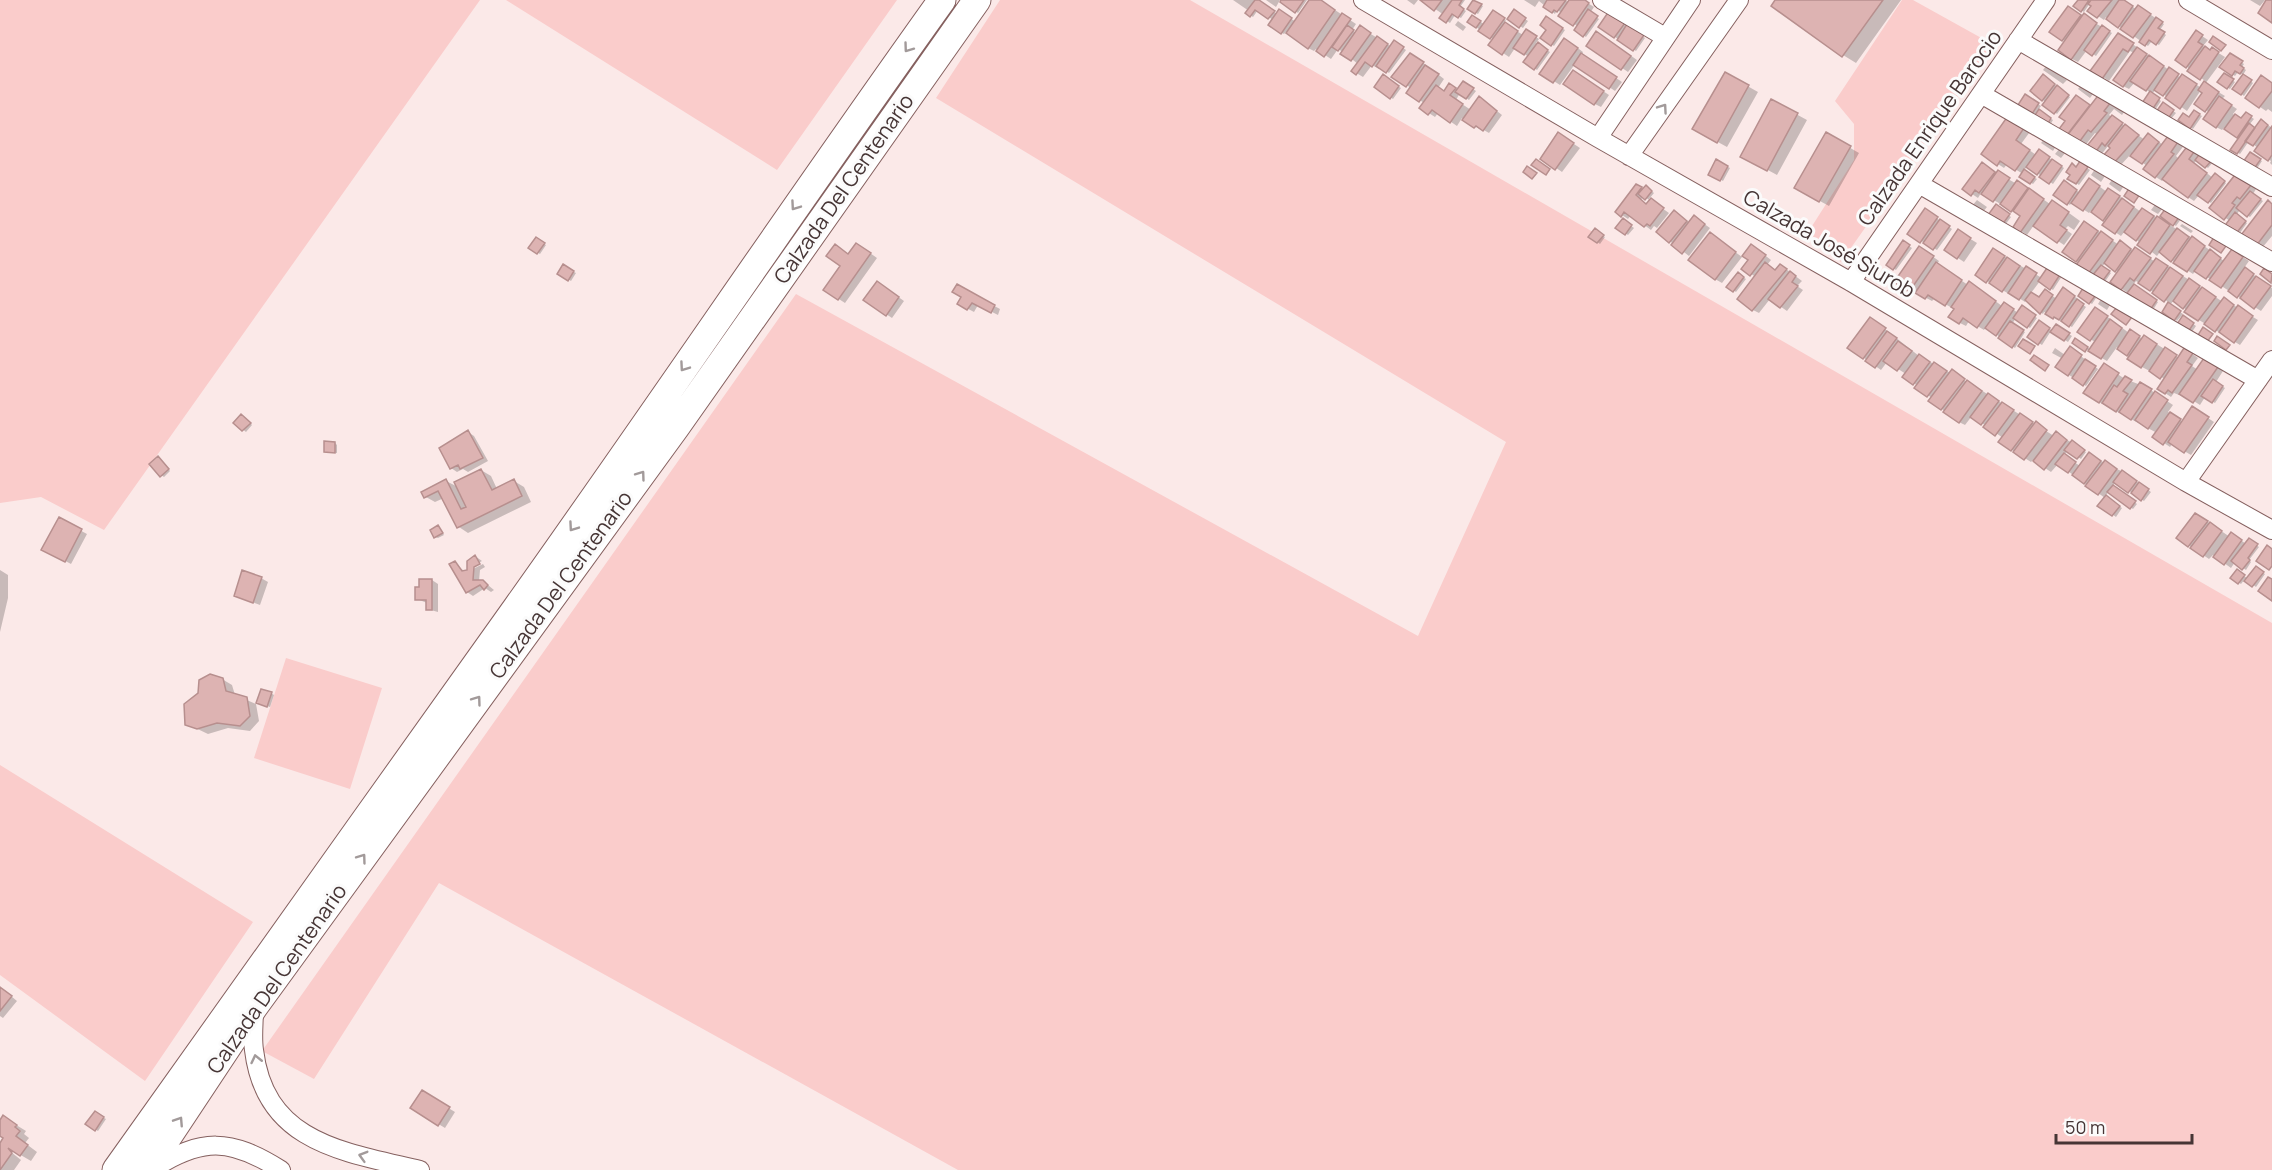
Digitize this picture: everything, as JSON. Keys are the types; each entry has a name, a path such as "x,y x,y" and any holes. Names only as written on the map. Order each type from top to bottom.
{"main road":[{"name":"Calzada Del Centenario","path":"146,1170 254,1007 279,955 801,197 942,0"},
{"name":"Calzada Del Centenario","path":"116,1170 676,427 977,0"}],"street":[{"name":"Calzada José Siurob","path":"1363,0 1629,156 1851,282 2186,482 2272,530"},
{"path":"1602,0 1665,37"},
{"path":"1598,138 1691,0"},
{"path":"1629,156 1739,0"},
{"name":"Calzada Enrique Barocio","path":"1851,282 2046,0"},
{"path":"2188,0 2272,50"},
{"path":"2018,40 2272,187"},
{"path":"1981,94 2272,262"},
{"path":"1919,184 2258,380"},
{"path":"2186,482 2272,360"},
{"path":"254,1007 254,1050 261,1082 274,1108 292,1126 312,1140 362,1156 420,1170"},
{"path":"152,1170 172,1156 198,1146 227,1145 255,1154 281,1170"}],"shaded area":[{"path":"0,0 480,0 104,530 41,497 0,503"},
{"path":"506,0 897,0 777,170"},
{"path":"1000,0 1190,0 2272,623 2272,1170 958,1170 439,883 314,1079 262,1051 796,294 1418,636 1506,442 936,98"},
{"path":"1902,0 1913,0 1994,45 1841,262 1807,234 1854,160 1854,124 1835,101"},
{"path":"286,658 382,688 350,789 254,758"},
{"path":"0,765 253,922 145,1081 0,975"}],"building":[{"path":"1255,0 1259,0 1275,11 1268,19 1255,10 1250,17 1245,13"},
{"path":"1281,0 1304,0 1295,13 1280,2"},
{"path":"1309,0 1321,0 1335,10 1308,49 1286,33"},
{"path":"1420,0 1442,0 1434,11"},
{"path":"1452,0 1462,0 1459,5 1464,9 1458,18 1452,14 1446,23 1439,18"},
{"path":"1473,0 1482,4 1475,14 1467,9"},
{"path":"1547,0 1566,0 1557,12 1554,10 1552,13 1543,7"},
{"path":"1569,0 1585,0 1589,3 1573,26 1558,16"},
{"path":"1775,0 1883,0 1842,57 1771,6"},
{"path":"2078,0 2089,0 2081,12 2073,6"},
{"path":"2091,0 2112,0 2097,18 2087,11 2091,6 2088,4"},
{"path":"2119,0 2124,0 2133,6 2118,28 2106,19"},
{"path":"2266,0 2272,0 2272,23 2258,13"},
{"path":"2138,5 2151,14 2133,38 2120,29"},
{"path":"2068,6 2081,15 2062,41 2049,32"},
{"path":"1279,9 1292,18 1281,34 1268,25"},
{"path":"1514,9 1526,18 1519,28 1507,19"},
{"path":"1588,9 1598,16 1583,37 1574,30"},
{"path":"1493,10 1505,18 1490,39 1478,31"},
{"path":"1609,11 1625,23 1614,38 1598,27"},
{"path":"1342,13 1351,19 1324,57 1316,51"},
{"path":"2084,13 2097,23 2071,60 2058,50"},
{"path":"1472,15 1481,21 1476,28 1467,22"},
{"path":"1546,16 1563,28 1551,46 1540,38 1546,30 1540,25"},
{"path":"2156,17 2163,22 2158,28 2165,32 2156,45 2149,40 2145,46 2139,42"},
{"path":"1505,22 1518,31 1502,55 1488,45"},
{"path":"1627,24 1644,35 1633,51 1617,40"},
{"path":"1347,25 1354,30 1338,51 1332,47"},
{"path":"1360,25 1371,33 1351,61 1340,54"},
{"path":"2102,25 2110,31 2092,56 2084,50"},
{"path":"1526,29 1537,36 1524,55 1513,48"},
{"path":"2196,30 2203,35 2198,42 2203,45 2186,68 2175,60"},
{"path":"1596,31 1631,56 1621,70 1586,46"},
{"path":"2118,33 2134,43 2128,52 2123,49 2102,79 2090,71"},
{"path":"1377,36 1388,44 1372,67 1365,62 1356,75 1351,71"},
{"path":"2213,36 2226,45 2221,51 2209,42"},
{"path":"1564,38 1578,48 1553,83 1539,74"},
{"path":"1394,40 1404,47 1386,73 1376,66"},
{"path":"1538,42 1548,50 1534,70 1523,62"},
{"path":"2205,46 2210,50 2212,47 2219,52 2200,80 2187,71"},
{"path":"2137,47 2147,54 2123,87 2113,80"},
{"path":"1410,53 1424,62 1406,87 1391,77"},
{"path":"1581,53 1617,77 1609,89 1573,65"},
{"path":"2230,53 2243,61 2240,65 2244,68 2240,74 2235,71 2232,76 2219,67"},
{"path":"2149,55 2164,66 2146,91 2130,81"},
{"path":"1425,65 1439,74 1419,102 1406,93"},
{"path":"2169,67 2179,74 2163,96 2154,90"},
{"path":"1573,70 1604,91 1594,105 1563,84"},
{"path":"1725,72 1749,85 1717,143 1692,129"},
{"path":"2224,73 2234,79 2227,89 2217,82"},
{"path":"1383,74 1399,86 1390,99 1374,87"},
{"path":"2043,74 2055,84 2042,101 2030,91"},
{"path":"2182,74 2197,84 2180,109 2165,98"},
{"path":"2243,74 2252,80 2241,95 2232,89"},
{"path":"2261,75 2272,83 2272,91 2259,108 2245,98"},
{"path":"1463,81 1474,88 1466,99 1455,92"},
{"path":"2204,81 2219,92 2205,112 2194,104 2202,93 2198,90"},
{"path":"1449,83 1456,88 1450,95 1463,104 1450,123 1432,110 1428,115 1419,108 1436,85 1444,91"},
{"path":"2057,85 2069,95 2054,114 2042,105"},
{"path":"2150,91 2160,98 2152,110 2142,103"},
{"path":"2100,93 2111,102 2104,111 2107,113 2091,132 2088,130 2077,145 2066,137"},
{"path":"2025,94 2039,103 2030,117 2016,108"},
{"path":"2076,95 2090,105 2067,135 2059,129 2065,121 2059,117"},
{"path":"1479,96 1497,111 1483,131 1462,120"},
{"path":"2219,96 2232,105 2216,128 2203,119"},
{"path":"1771,99 1798,113 1767,171 1740,157"},
{"path":"2163,102 2174,110 2167,120 2156,112"},
{"path":"2039,109 2051,118 2046,127 2033,118"},
{"path":"2194,110 2200,114 2190,129 2178,120 2183,113 2189,117"},
{"path":"2246,112 2252,116 2237,138 2224,129 2235,114 2241,118"},
{"path":"2010,113 2026,125 2016,140 2030,150 2015,171 2000,161 1997,166 1981,154"},
{"path":"2112,115 2123,123 2105,146 2102,143 2095,153 2086,147"},
{"path":"2261,119 2268,125 2253,146 2245,141"},
{"path":"2249,123 2255,128 2237,154 2230,150"},
{"path":"2125,124 2139,135 2112,165 2102,157"},
{"path":"2272,126 2272,155 2268,161 2254,151"},
{"path":"1558,132 1574,143 1555,170 1540,159"},
{"path":"1826,132 1851,146 1819,202 1794,188"},
{"path":"2171,132 2180,139 2171,152 2174,154 2155,178 2143,169"},
{"path":"2148,133 2159,142 2142,164 2130,156"},
{"path":"2189,144 2196,149 2189,159 2207,173 2188,198 2162,179"},
{"path":"2039,149 2050,157 2037,175 2026,167"},
{"path":"2201,152 2212,160 2205,168 2195,160"},
{"path":"2250,152 2261,159 2253,170 2243,162"},
{"path":"1536,159 1550,169 1546,175 1531,165"},
{"path":"1716,159 1728,166 1720,181 1708,175"},
{"path":"2052,159 2062,166 2049,184 2039,177"},
{"path":"2080,161 2088,167 2076,184 2067,179 2070,175 2066,172 2072,163 2076,167"},
{"path":"1982,162 1995,172 1979,193 1975,190 1971,196 1962,189"},
{"path":"1527,166 1537,173 1532,179 1523,172"},
{"path":"2024,169 2035,177 2030,184 2019,177"},
{"path":"1998,170 2010,178 1993,202 1981,194"},
{"path":"2238,171 2251,185 2240,199 2237,197 2232,203 2235,205 2224,220 2209,208"},
{"path":"2215,173 2225,181 2208,203 2197,195"},
{"path":"2089,178 2100,186 2083,211 2071,203"},
{"path":"2017,180 2028,188 2011,212 2000,204"},
{"path":"2064,180 2077,190 2067,205 2053,195"},
{"path":"1636,184 1642,187 1636,195 1646,204 1651,198 1664,208 1650,226 1647,224 1644,227 1624,212 1621,217 1615,212"},
{"path":"1646,185 1652,191 1645,200 1638,194"},
{"path":"2130,187 2140,194 2134,203 2124,196"},
{"path":"2029,188 2044,199 2020,233 2013,227 2020,216 2013,211"},
{"path":"2108,188 2120,196 2103,221 2091,212"},
{"path":"2250,191 2261,199 2247,217 2236,208"},
{"path":"2122,198 2134,207 2115,234 2102,225"},
{"path":"2052,200 2069,212 2060,225 2067,230 2057,243 2033,226"},
{"path":"2268,200 2272,204 2272,225 2256,246 2241,235"},
{"path":"1996,204 2010,214 1999,229 1985,219"},
{"path":"1925,208 1938,217 1920,243 1907,234"},
{"path":"2142,208 2154,216 2136,241 2124,232"},
{"path":"2166,208 2179,217 2173,226 2160,216"},
{"path":"1674,210 1687,221 1669,243 1656,232"},
{"path":"2235,212 2246,221 2234,236 2223,228"},
{"path":"1694,215 1705,224 1682,254 1671,245"},
{"path":"2157,216 2170,225 2150,254 2137,245"},
{"path":"1623,218 1632,225 1625,235 1615,228"},
{"path":"1940,219 1950,226 1933,250 1923,243"},
{"path":"2084,221 2098,231 2076,262 2062,252"},
{"path":"1595,228 1604,235 1597,243 1588,237"},
{"path":"2177,228 2189,237 2171,262 2159,252"},
{"path":"1958,229 1971,238 1957,259 1944,250"},
{"path":"2101,231 2113,240 2088,274 2076,265"},
{"path":"1710,232 1736,252 1715,280 1688,260"},
{"path":"2192,236 2205,246 2187,272 2173,263"},
{"path":"536,237 545,243 537,254 528,248"},
{"path":"2214,237 2226,246 2221,253 2209,245"},
{"path":"1903,240 1910,245 1893,270 1886,265"},
{"path":"2120,240 2131,249 2115,272 2104,263"},
{"path":"856,243 871,253 838,300 823,290 840,266 826,256 835,244 848,254"},
{"path":"1751,244 1766,255 1750,276 1741,269 1748,260 1742,256"},
{"path":"1919,246 1934,256 1909,292 1894,282"},
{"path":"2135,247 2151,258 2134,281 2130,278 2121,290 2110,282"},
{"path":"1993,248 2005,256 1986,283 1975,275"},
{"path":"2210,249 2221,258 2206,279 2194,271"},
{"path":"2232,249 2243,257 2221,288 2209,280"},
{"path":"2007,257 2020,266 2002,292 1989,283"},
{"path":"2156,258 2168,266 2150,291 2138,283"},
{"path":"1765,262 1775,270 1780,264 1787,269 1752,311 1737,299"},
{"path":"1936,262 1962,280 1945,306 1928,295 1925,299 1915,293"},
{"path":"563,264 574,271 568,281 557,274"},
{"path":"2049,265 2061,273 2050,290 2038,281"},
{"path":"2101,265 2110,271 2101,283 2092,276"},
{"path":"2026,266 2037,273 2019,300 2008,293"},
{"path":"2170,267 2183,276 2164,302 2152,293"},
{"path":"2245,267 2254,274 2237,298 2228,291"},
{"path":"2264,268 2272,274 2271,283 2260,274"},
{"path":"1790,271 1796,276 1792,282 1798,286 1780,308 1768,299"},
{"path":"1738,272 1744,277 1733,292 1726,287"},
{"path":"2256,276 2271,286 2254,309 2240,298"},
{"path":"2189,278 2200,286 2183,309 2173,301"},
{"path":"877,281 899,297 886,316 863,300"},
{"path":"1969,281 1996,301 1977,328 1963,318 1959,324 1948,317 1954,309 1951,307"},
{"path":"957,284 995,305 991,313 972,303 967,310 957,304 961,297 952,292"},
{"path":"2134,284 2157,300 2150,310 2127,293"},
{"path":"2063,287 2075,296 2059,320 2054,317 2053,319 2045,314"},
{"path":"2202,287 2216,297 2198,321 2184,312"},
{"path":"2083,288 2095,296 2089,304 2078,296"},
{"path":"2045,289 2053,295 2040,314 2025,300 2031,292 2039,297"},
{"path":"2224,297 2234,305 2215,332 2204,324"},
{"path":"2077,299 2084,304 2069,327 2061,321"},
{"path":"2004,302 2014,309 1996,336 1985,328"},
{"path":"2168,302 2181,311 2174,321 2162,312"},
{"path":"2022,305 2036,315 2027,328 2013,318"},
{"path":"2238,305 2253,316 2234,343 2219,332"},
{"path":"2095,307 2108,316 2090,341 2077,332"},
{"path":"2117,307 2132,317 2126,325 2111,314"},
{"path":"2183,315 2194,323 2188,332 2177,324"},
{"path":"1870,317 1886,328 1863,359 1847,348"},
{"path":"2110,319 2122,328 2101,359 2088,351"},
{"path":"2039,320 2050,328 2038,345 2027,337"},
{"path":"2010,321 2024,330 2012,348 1998,338"},
{"path":"2056,324 2070,333 2064,341 2050,332"},
{"path":"2203,327 2213,334 2207,342 2198,335"},
{"path":"2130,329 2140,336 2127,356 2117,349"},
{"path":"1887,331 1897,338 1875,368 1865,361"},
{"path":"2144,335 2157,344 2141,368 2127,359"},
{"path":"2217,336 2230,345 2226,350 2214,341"},
{"path":"2075,338 2088,347 2085,352 2072,343"},
{"path":"2023,339 2035,346 2030,354 2018,346"},
{"path":"1898,341 1912,351 1897,371 1883,361"},
{"path":"2070,346 2082,355 2068,376 2055,367"},
{"path":"2165,347 2177,355 2160,379 2149,371"},
{"path":"2184,348 2193,353 2187,362 2192,365 2172,393 2168,390 2165,394 2157,389"},
{"path":"1919,354 1930,362 1913,385 1902,377"},
{"path":"2034,355 2049,365 2045,371 2030,360"},
{"path":"2204,358 2218,367 2193,403 2179,394"},
{"path":"2085,359 2096,366 2083,386 2072,378"},
{"path":"1934,362 1947,371 1927,397 1914,388"},
{"path":"2104,363 2119,373 2099,403 2083,393"},
{"path":"1952,369 1965,379 1941,410 1928,401"},
{"path":"2125,376 2132,380 2123,391 2128,394 2116,412 2102,403 2114,385 2117,387"},
{"path":"2213,379 2223,386 2212,403 2201,396"},
{"path":"1967,380 1982,391 1959,423 1943,412"},
{"path":"2140,382 2152,389 2131,420 2119,412"},
{"path":"2155,391 2168,400 2148,429 2135,420"},
{"path":"1988,393 1999,401 1981,425 1970,417"},
{"path":"2002,402 2014,410 1995,436 1983,427"},
{"path":"2192,406 2209,417 2184,453 2168,442"},
{"path":"2170,412 2181,419 2163,445 2152,437"},
{"path":"2020,413 2033,422 2011,451 1998,442"},
{"path":"241,414 251,423 242,431 233,423"},
{"path":"2036,421 2047,430 2024,460 2013,452"},
{"path":"468,430 483,458 460,469 458,465 450,469 439,448"},
{"path":"2056,431 2067,440 2044,470 2033,461"},
{"path":"2072,440 2085,450 2077,459 2064,450"},
{"path":"324,441 335,442 335,453 324,452"},
{"path":"2089,452 2101,461 2084,484 2072,475"},
{"path":"2064,453 2076,462 2068,473 2055,464"},
{"path":"158,456 169,469 160,477 149,464"},
{"path":"2105,460 2117,469 2098,495 2085,486"},
{"path":"481,469 492,490 514,479 522,496 457,528 438,491 424,498 421,492 446,479 461,509 466,507 454,482"},
{"path":"2122,470 2137,481 2128,493 2113,482"},
{"path":"2139,482 2149,489 2141,501 2131,493"},
{"path":"2113,485 2136,501 2130,509 2107,492"},
{"path":"2106,495 2120,506 2112,516 2097,506"},
{"path":"2195,513 2208,521 2188,547 2176,538"},
{"path":"59,517 82,529 65,562 41,550"},
{"path":"2210,522 2222,531 2203,557 2190,548"},
{"path":"438,525 443,533 434,538 430,530"},
{"path":"2231,532 2242,540 2224,565 2213,557"},
{"path":"2249,538 2258,544 2242,570 2231,561"},
{"path":"2267,545 2272,549 2272,566 2269,570 2256,561"},
{"path":"475,555 480,564 474,567 473,580 483,580 488,585 484,590 480,585 466,593 449,564 455,561 462,571 467,570 467,561"},
{"path":"2256,566 2264,572 2252,587 2244,581"},
{"path":"2237,569 2245,575 2238,584 2230,578"},
{"path":"242,570 262,577 253,603 234,596"},
{"path":"2268,577 2272,579 2272,601 2258,591"},
{"path":"419,579 432,579 432,610 426,610 426,600 415,600 415,587 419,587"},
{"path":"210,674 223,678 226,691 247,697 250,716 240,726 217,723 197,729 185,725 184,704 198,693 199,680"},
{"path":"261,689 272,692 267,707 256,703"},
{"path":"0,987 12,996 0,1011"},
{"path":"422,1090 450,1107 438,1126 410,1108"},
{"path":"95,1111 104,1117 95,1131 85,1124"},
{"path":"3,1115 17,1125 15,1127 20,1131 16,1136 28,1145 20,1156 8,1148 12,1153 0,1170 0,1143 3,1138 0,1136 0,1120"}]}
